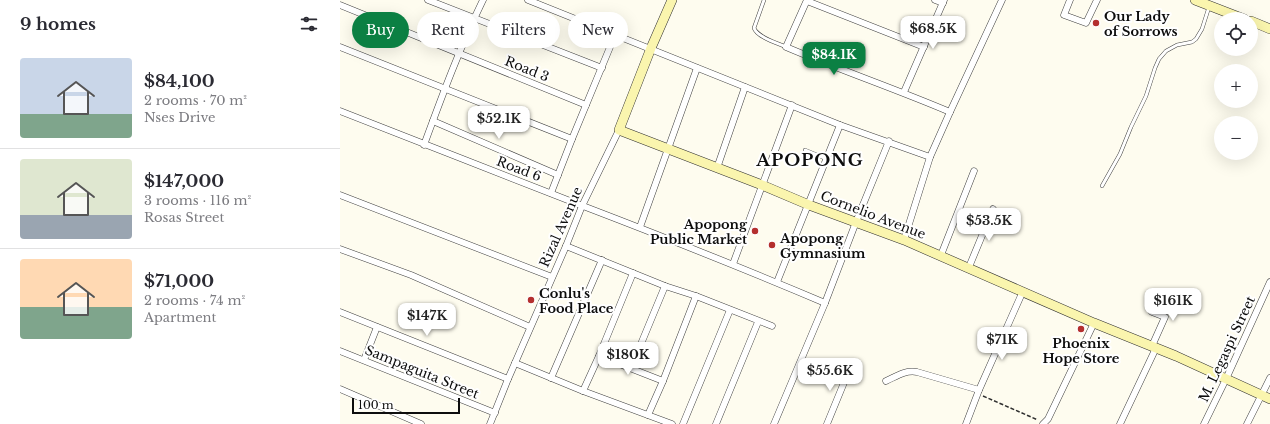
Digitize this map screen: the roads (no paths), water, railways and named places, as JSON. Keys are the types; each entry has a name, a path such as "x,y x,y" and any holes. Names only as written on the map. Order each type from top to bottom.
{"street":[{"path":"428,0 459,12"},
{"path":"477,12 483,0"},
{"path":"528,0 568,16"},
{"path":"619,130 651,48 672,0"},
{"path":"924,47 807,0 786,47 904,92 950,112"},
{"path":"904,92 944,2 935,0"},
{"path":"904,240 930,157 1002,0"},
{"path":"1070,0 1064,15 1086,23 1097,0"},
{"path":"1195,0 1225,12"},
{"name":"Road 3","path":"340,5 586,105"},
{"path":"479,21 602,68"},
{"path":"1258,25 1270,29"},
{"path":"628,40 840,125 930,157"},
{"path":"340,47 572,139"},
{"path":"424,145 444,88 462,48"},
{"path":"551,193 610,48"},
{"path":"640,227 697,68"},
{"path":"717,168 745,87"},
{"path":"733,264 792,105"},
{"name":"Road 6","path":"340,111 424,145 640,227 825,303"},
{"path":"433,121 558,175"},
{"path":"777,282 840,125"},
{"name":"Cornelio Avenue","path":"619,130 941,255 1266,397"},
{"name":"Rizal Avenue","path":"490,424 582,206 619,130"},
{"path":"774,424 825,303 889,142"},
{"path":"941,255 974,171"},
{"path":"340,195 552,277"},
{"path":"969,267 993,209"},
{"path":"566,246 665,286 696,296 758,322 772,326"},
{"path":"340,250 411,275 530,327"},
{"path":"551,378 602,260"},
{"path":"583,391 633,273"},
{"name":"M. Legaspi Street","path":"1204,424 1270,282"},
{"path":"631,368 665,286"},
{"path":"966,424 978,392 1023,291"},
{"path":"648,416 696,296"},
{"path":"683,424 730,310"},
{"path":"340,312 508,379"},
{"path":"1120,424 1154,347 1165,317 1152,312"},
{"path":"716,424 758,322"},
{"path":"1044,424 1048,419 1094,322"},
{"path":"364,360 377,327"},
{"name":"Sampaguita Street","path":"340,351 495,413"},
{"path":"599,356 663,381"},
{"path":"515,363 583,391 672,424"},
{"path":"827,424 850,368"},
{"path":"886,381 895,375 910,371 978,392"},
{"path":"1247,424 1266,397 1270,378"},
{"path":"340,389 421,424"}],"lane":[{"path":"764,0 754,28 755,32 786,47"},
{"path":"1102,186 1120,154 1146,96 1159,59 1166,51 1192,42 1196,39 1202,29 1209,6"},
{"path":"805,150 827,159"}],"place":[{"name":"Our Lady of Sorrows","path":"1096,23"},
{"name":"Apopong Public Market","path":"755,231"},
{"name":"Apopong Gymnasium","path":"772,245"},
{"name":"Conlu's Food Place","path":"531,300"},
{"name":"Phoenix Hope Store","path":"1081,329"}],"district":[{"name":"APOPONG","path":"810,160"}]}
